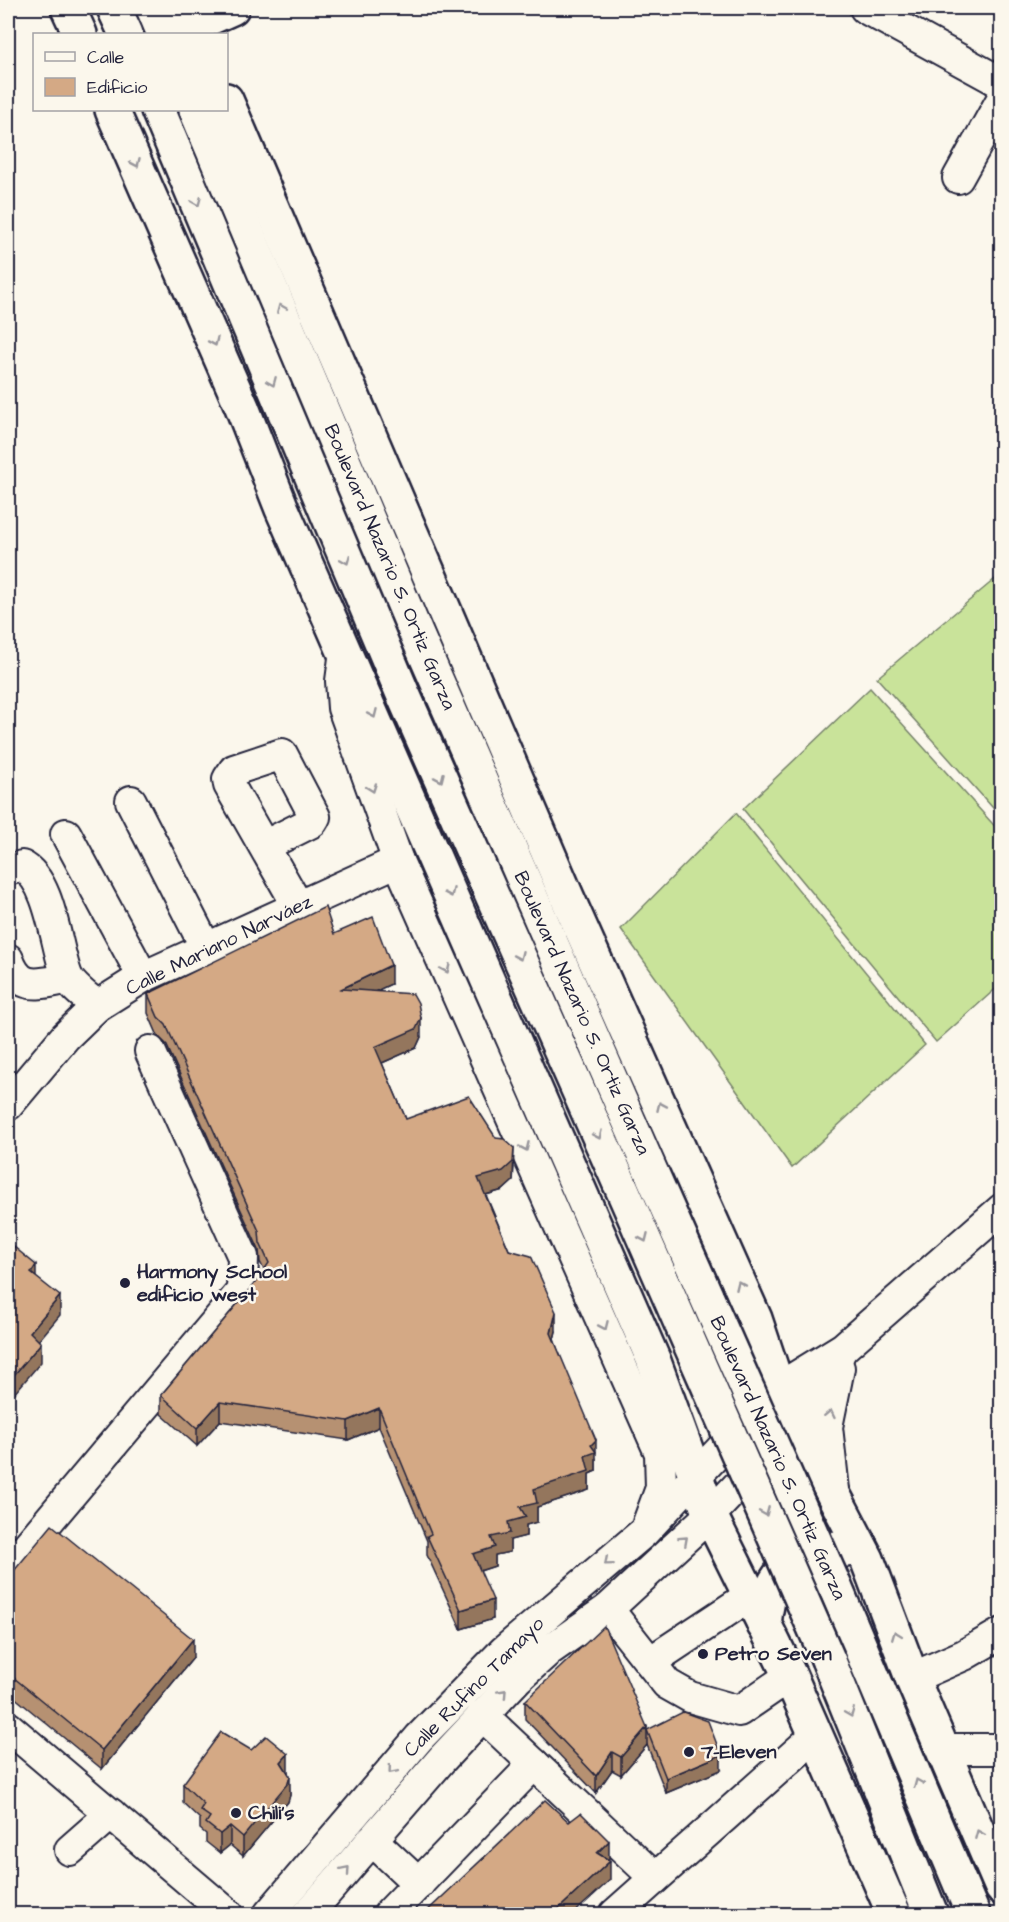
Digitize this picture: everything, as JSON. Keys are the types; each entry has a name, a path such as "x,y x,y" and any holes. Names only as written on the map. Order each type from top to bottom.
{"main road":[{"path":"68,8 80,33"},
{"path":"114,8 126,33"},
{"path":"153,8 184,27 232,8"},
{"path":"228,105 567,897 755,1319 778,1388 867,1559 912,1678 1002,1888"},
{"path":"112,111 242,407 282,508 653,1359 710,1515 790,1676 894,1914"},
{"name":"Boulevard Nazario S. Ortiz Garza","path":"158,111 403,694 828,1659 932,1914"},
{"name":"Boulevard Nazario S. Ortiz Garza","path":"196,111 260,257 416,633 835,1587 973,1914"},
{"path":"242,407 265,442 358,631 403,694"},
{"path":"511,851 567,897"},
{"path":"653,1359 677,1363 693,1362 721,1354 742,1337 755,1319"},
{"path":"764,1625 770,1590 779,1573 795,1560 822,1548 843,1549 867,1559"}],"street":[{"path":"865,8 1002,83"},
{"path":"958,178 1002,99"},
{"path":"345,651 341,681 343,708 398,861 660,1453 661,1488 644,1532"},
{"path":"131,801 206,948"},
{"path":"66,834 143,977"},
{"path":"264,846 298,906"},
{"name":"Calle Mariano Narváez","path":"8,1105 65,1037 97,1006 143,977 398,861"},
{"path":"8,870 22,866 33,874 49,911 68,979 97,1006"},
{"path":"8,959 16,977 32,984 68,979"},
{"path":"8,1569 242,1291 243,1257 150,1051"},
{"path":"834,1493 827,1427 843,1348 1002,1209"},
{"name":"Calle Rufino Tamayo","path":"269,1914 419,1738 469,1686 512,1644 644,1532 697,1479 778,1388 843,1348"},
{"name":"Calle Rufino Tamayo","path":"308,1914 482,1715 518,1678 548,1651 608,1609 710,1515 796,1424 843,1348"},
{"path":"650,1662 751,1595"},
{"path":"608,1609 667,1684 690,1697 739,1711 790,1676"},
{"path":"912,1678 964,1655 1002,1632"},
{"path":"482,1715 655,1878"},
{"path":"8,1727 228,1914"},
{"path":"615,1914 815,1736"},
{"path":"943,1749 1002,1749"},
{"path":"389,1914 534,1764"},
{"path":"70,1850 111,1814"},
{"path":"372,1840 419,1884"}],"green space":[{"path":"1001,574 1001,817 877,678"},
{"path":"870,688 1001,833 1001,984 936,1042 743,809"},
{"path":"736,813 925,1045 792,1168 621,929"}],"building":[{"path":"325,907 334,934 373,917 391,965 341,989 413,994 418,1003 421,1018 416,1029 375,1047 406,1119 469,1096 496,1138 504,1139 514,1148 513,1162 503,1171 478,1178 509,1250 531,1256 556,1312 551,1333 596,1440 591,1445 596,1452 585,1456 589,1471 534,1489 537,1503 520,1507 526,1517 508,1522 510,1533 491,1537 495,1547 473,1554 493,1600 461,1610 427,1536 431,1534 379,1408 348,1421 220,1402 197,1428 161,1395 255,1283 269,1263 260,1243 259,1231 166,1025 158,1017 148,994"},
{"path":"8,1242 36,1265 31,1273 60,1296 30,1332 41,1343 8,1382"},
{"path":"52,1525 193,1639 102,1750 8,1673 8,1578"},
{"path":"604,1626 647,1727 621,1757 612,1752 596,1776 525,1701"},
{"path":"683,1712 708,1721 721,1755 666,1778 647,1730"},
{"path":"221,1732 251,1750 266,1736 288,1754 281,1762 290,1776 288,1783 243,1837 230,1826 220,1834 206,1823 210,1817 200,1810 204,1804 183,1784"},
{"path":"545,1800 569,1822 581,1813 609,1841 597,1853 610,1861 553,1914 424,1914"}],"place":[{"name":"Harmony School edificio west","path":"125,1283"},
{"name":"Petro Seven","path":"703,1654"},
{"name":"7-Eleven","path":"689,1752"},
{"name":"Chili's","path":"236,1813"}]}
